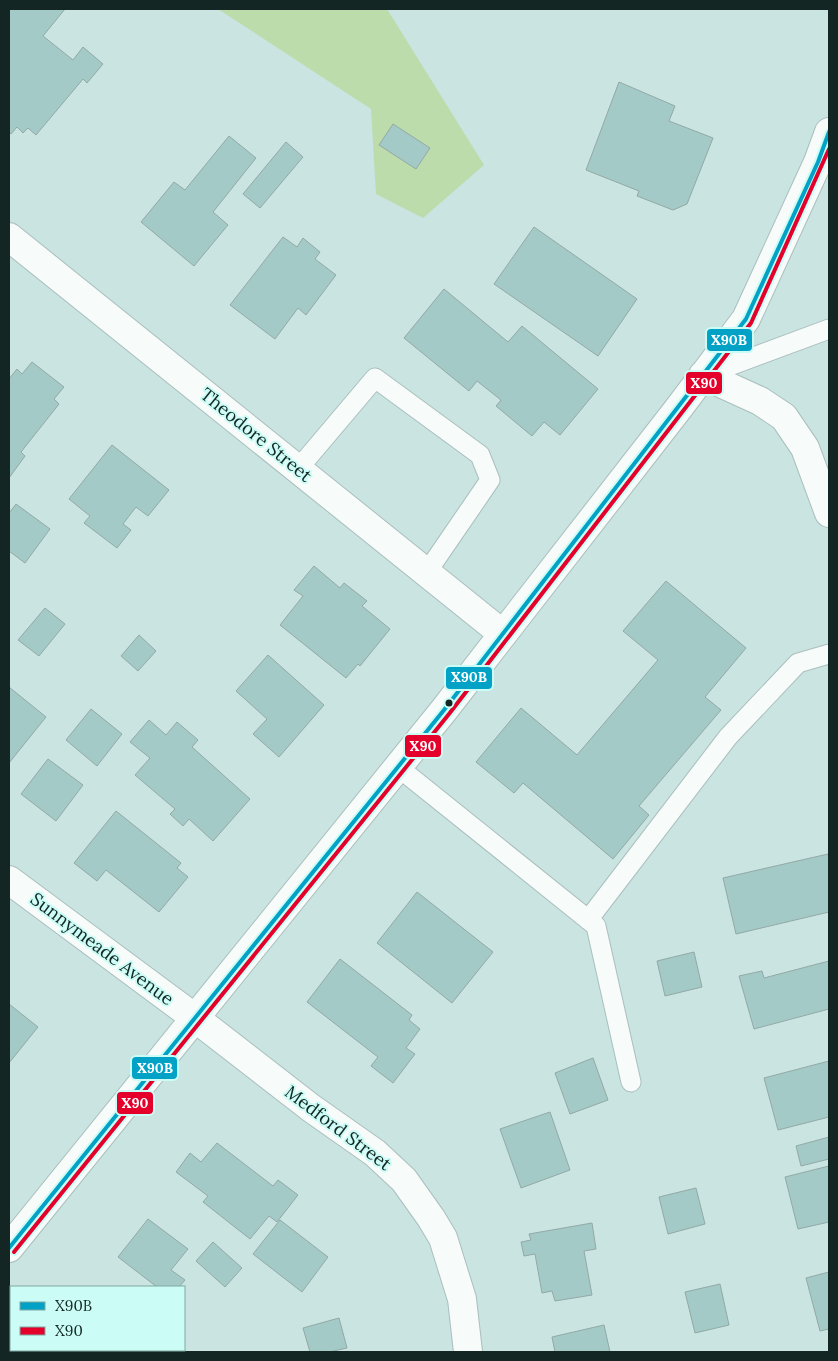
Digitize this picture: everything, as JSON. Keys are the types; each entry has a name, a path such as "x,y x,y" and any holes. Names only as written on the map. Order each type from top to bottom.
{"main road":[{"path":"9,1248 398,767 746,320 818,162 829,132"},
{"name":"Theodore Street","path":"9,237 503,634"},
{"path":"704,375 760,401 784,417 805,448 829,513"},
{"name":"Sunnymeade Avenue","path":"9,880 195,1018"},
{"name":"Medford Street","path":"195,1018 310,1108 375,1153 404,1180 427,1211 443,1238 462,1299 468,1352"}],"lane":[{"path":"704,375 829,329"},
{"path":"298,469 375,378 480,455 490,480 427,572"},
{"path":"588,920 728,737 798,663 829,654"},
{"path":"398,767 596,926 631,1082"}],"green space":[{"path":"218,9 387,9 484,165 423,218 376,194 371,109"}],"building":[{"path":"9,9 65,9 43,36 73,60 83,47 103,64 87,83 83,79 36,135 28,128 23,133 17,127 11,134 9,132"},
{"path":"619,82 675,106 669,121 713,138 687,204 673,210 637,196 639,191 586,170"},
{"path":"393,124 430,148 416,169 379,145"},
{"path":"229,136 256,158 213,212 228,225 194,266 141,222 174,182 185,190"},
{"path":"286,142 303,157 260,208 243,194"},
{"path":"534,227 637,299 598,356 494,284"},
{"path":"283,237 297,247 303,238 320,252 315,259 336,275 306,315 298,308 275,339 230,305"},
{"path":"444,289 508,342 522,326 598,389 560,435 544,422 532,436 496,406 501,400 477,381 469,391 404,338"},
{"path":"32,362 64,387 54,399 59,404 21,452 25,456 9,478 9,379 17,369 22,374"},
{"path":"112,445 169,490 148,516 136,507 123,524 131,530 117,548 84,523 90,516 69,499"},
{"path":"16,504 50,529 25,563 9,551 9,513"},
{"path":"314,566 340,588 344,583 367,601 362,606 390,629 360,666 358,664 346,678 280,625 303,596 294,590"},
{"path":"666,581 746,648 705,697 721,710 639,806 649,815 613,859 523,783 514,793 476,762 521,708 577,755 658,660 623,631"},
{"path":"45,608 65,624 39,656 18,640"},
{"path":"139,635 156,651 138,671 121,656"},
{"path":"268,655 324,705 279,757 253,734 267,719 236,691"},
{"path":"9,687 46,717 9,763"},
{"path":"91,709 122,734 97,766 66,740"},
{"path":"149,720 166,735 177,722 198,740 192,747 250,799 213,841 189,819 183,826 170,814 175,809 135,775 150,758 130,742"},
{"path":"48,759 83,785 56,821 21,794"},
{"path":"116,811 181,863 177,868 188,877 159,912 106,870 97,881 74,863"},
{"path":"828,854 829,912 736,934 723,878"},
{"path":"417,892 493,952 452,1003 377,943"},
{"path":"694,952 702,987 665,996 657,961"},
{"path":"340,959 412,1015 409,1020 420,1029 406,1048 415,1054 393,1083 371,1066 378,1057 307,1002"},
{"path":"829,961 829,1009 754,1029 739,976 762,971 764,978"},
{"path":"9,1004 38,1027 9,1063"},
{"path":"593,1058 608,1100 570,1114 555,1073"},
{"path":"829,1061 829,1117 778,1130 764,1078"},
{"path":"550,1112 570,1170 521,1188 500,1129"},
{"path":"829,1137 829,1159 801,1166 796,1146"},
{"path":"217,1143 273,1186 278,1180 298,1195 277,1222 269,1216 250,1239 203,1202 208,1196 176,1172 190,1153 201,1162"},
{"path":"829,1166 829,1222 798,1229 785,1177"},
{"path":"696,1188 705,1224 668,1234 659,1197"},
{"path":"148,1219 188,1249 171,1270 185,1280 180,1286 156,1286 118,1257"},
{"path":"280,1220 328,1257 302,1292 253,1254"},
{"path":"592,1223 596,1249 584,1251 592,1295 555,1301 552,1291 542,1293 535,1254 524,1256 521,1242 531,1240 529,1234"},
{"path":"213,1242 242,1268 225,1287 196,1261"},
{"path":"829,1272 829,1329 820,1331 806,1278"},
{"path":"720,1284 729,1325 695,1333 685,1292"},
{"path":"339,1318 347,1348 329,1352 310,1352 303,1328"},
{"path":"604,1325 610,1352 555,1352 552,1337"},
{"path":"70,1351 151,1352 71,1352"}],"transit line":[{"name":"X90B","path":"9,1248 444,710 746,319 818,162 829,132"},
{"name":"X90","path":"14,1252 449,714 751,323 829,149"}]}
